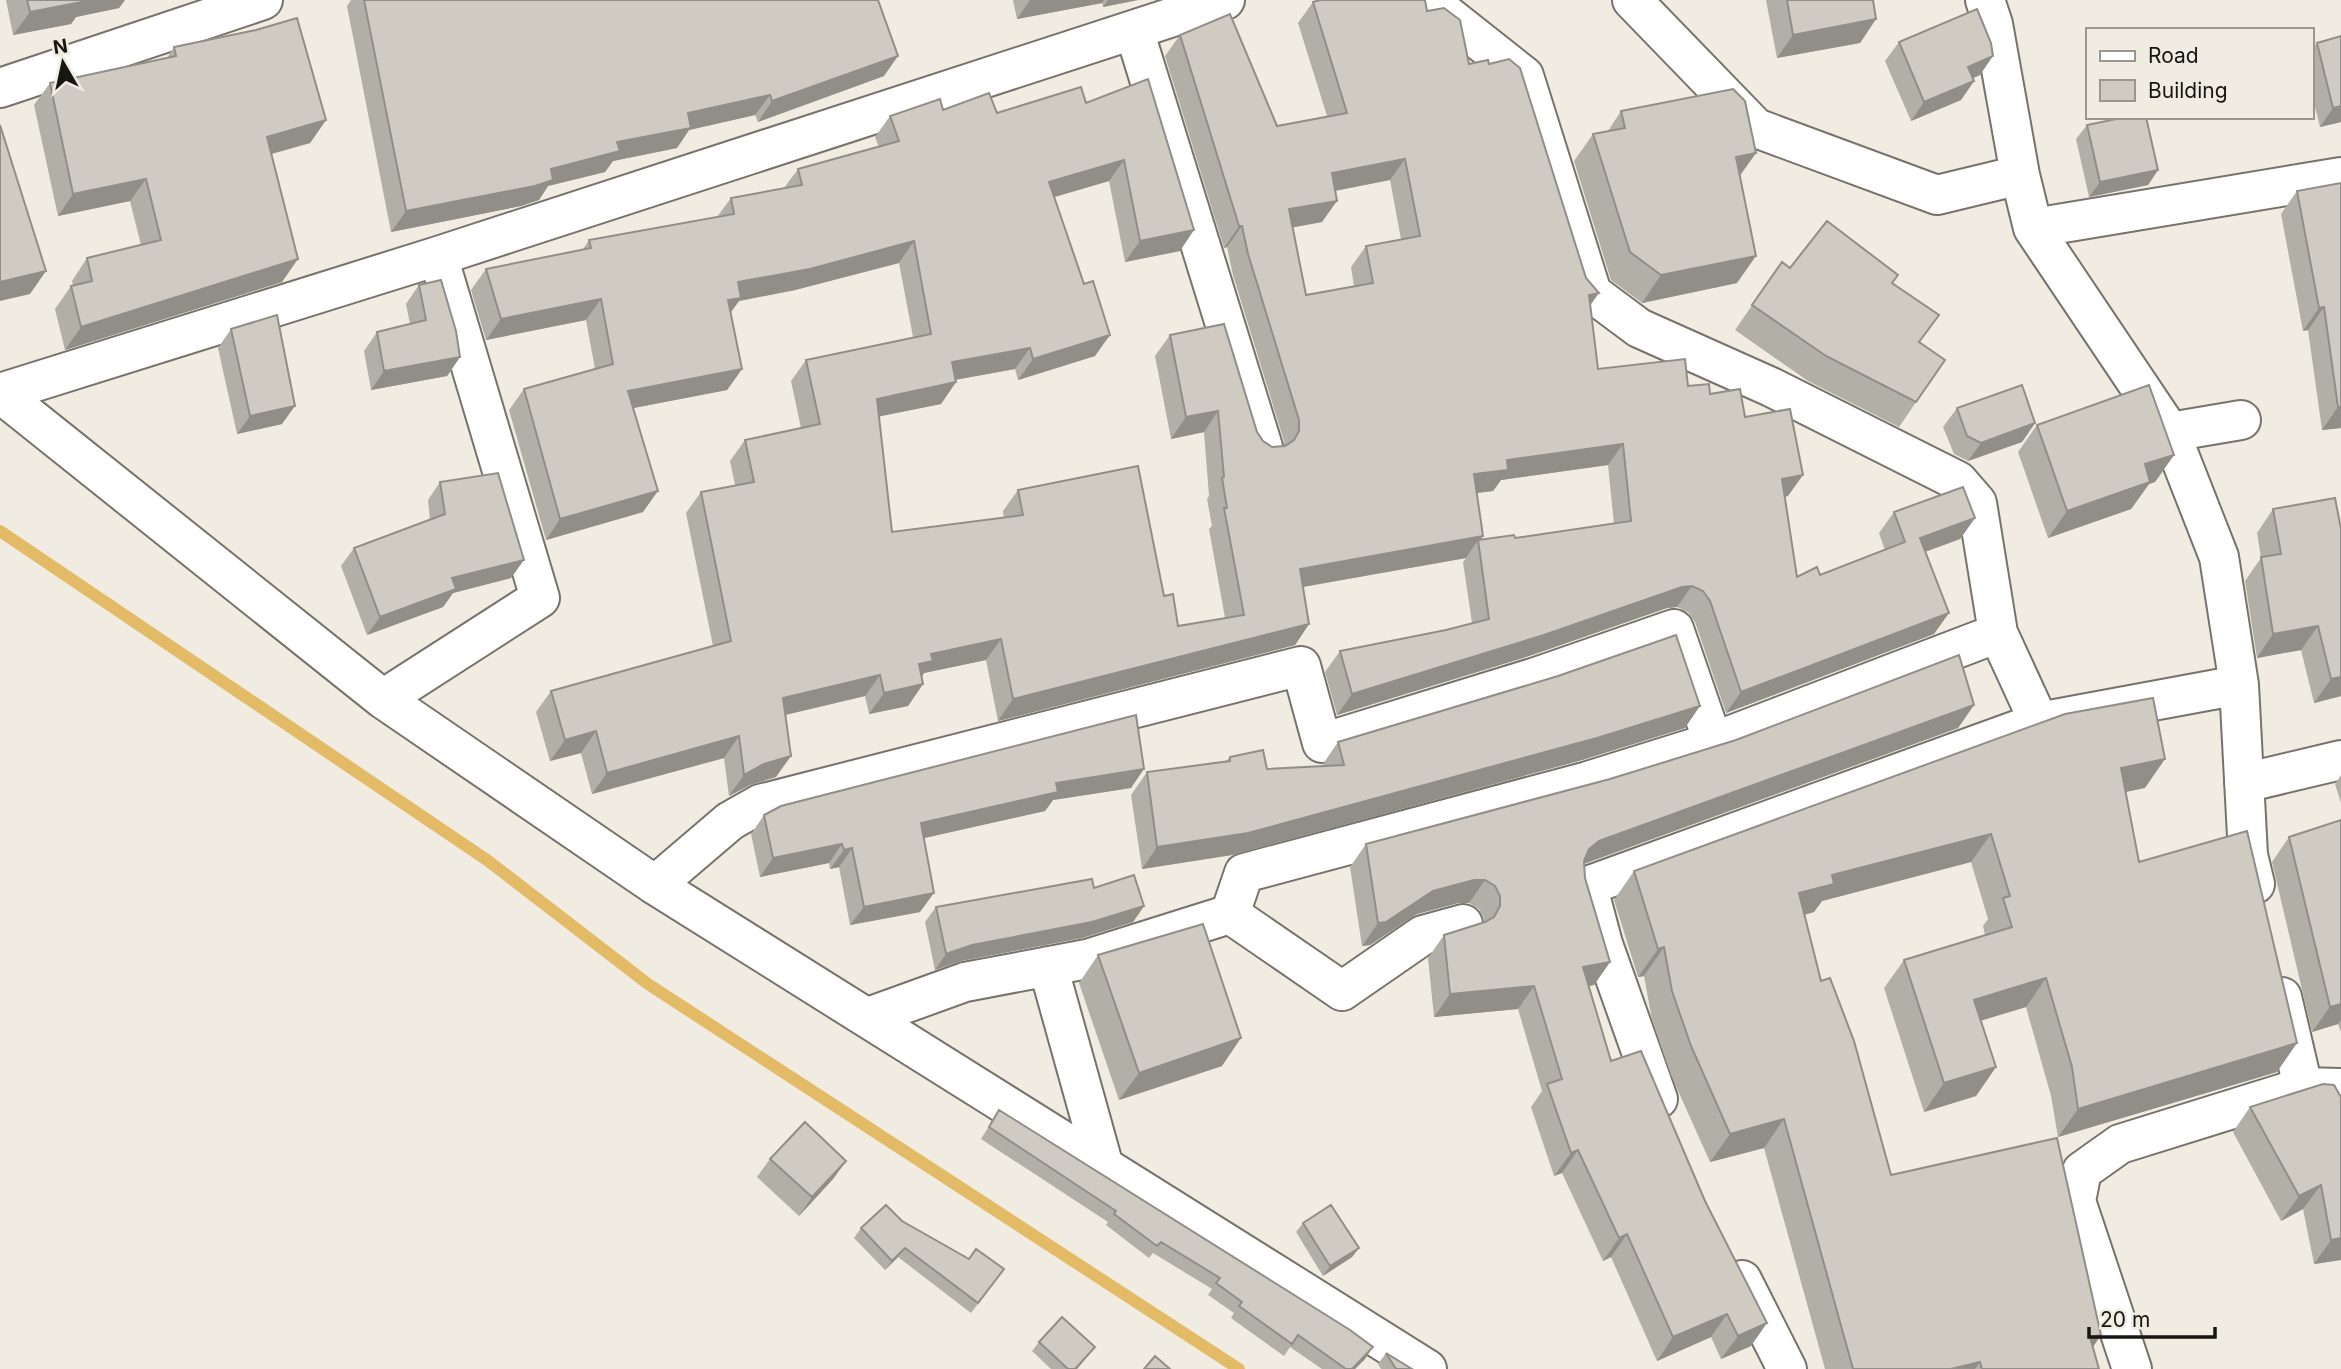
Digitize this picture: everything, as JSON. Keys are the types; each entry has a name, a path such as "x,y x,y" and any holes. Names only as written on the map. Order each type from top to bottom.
{"street":[{"path":"0,88 263,0"},
{"path":"1,394 438,257 1225,0"},
{"path":"1428,0 1524,76 1592,293 1639,328 1770,387 1958,481 1977,503 1998,633 2039,722"},
{"path":"1632,0 1756,128 1937,195 2020,175"},
{"path":"1985,0 1993,24 2020,175 2033,228 2170,432 2219,557 2239,685 2248,855 2264,919"},
{"path":"1134,30 1263,447"},
{"path":"2033,228 2341,177"},
{"path":"383,699 540,598 438,257"},
{"path":"1,394 383,699 655,885 1427,1369"},
{"path":"2170,432 2241,420"},
{"path":"655,885 730,821 760,804 1301,666 1322,743 1536,677 1674,629 1713,742"},
{"path":"1230,914 1244,873 1588,781 1713,742 1998,633"},
{"path":"1672,1131 1651,1083 1603,944 1590,895 1590,885 2039,722 2239,685"},
{"path":"2244,783 2341,760"},
{"path":"1230,914 1342,991 1423,935 1463,925"},
{"path":"868,1017 965,982 1087,959 1230,914"},
{"path":"2273,958 2303,1087"},
{"path":"1048,966 1104,1167"},
{"path":"2132,1369 2076,1201 2082,1171 2120,1144 2303,1087 2341,1088"},
{"path":"1727,1250 1787,1369"}],"building":[{"path":"27,0 87,0 87,1 30,12"},
{"path":"364,0 878,0 898,56 772,101 770,95 688,113 691,128 617,142 620,151 551,169 553,180 535,186 406,211"},
{"path":"1425,0 1427,11 1444,8 1460,20 1469,64 1488,60 1489,64 1509,59 1520,68 1586,278 1599,293 1589,295 1598,369 1685,359 1688,386 1709,384 1710,394 1740,389 1745,417 1790,409 1803,475 1782,479 1797,577 1817,567 1820,575 1905,542 1894,512 1963,487 1975,518 1920,538 1949,613 1741,692 1710,601 1703,591 1692,586 1682,587 1544,635 1352,694 1340,651 1489,619 1478,540 1514,535 1515,538 1631,521 1623,444 1507,460 1508,470 1474,474 1483,536 1300,569 1309,624 1013,699 1001,639 931,654 933,661 919,664 923,684 884,693 880,675 783,698 791,756 764,764 744,775 739,736 607,773 596,731 565,740 551,691 731,641 701,492 754,482 745,440 820,424 806,360 931,334 914,241 810,269 738,282 741,298 728,300 742,369 628,391 658,491 560,519 524,389 613,364 601,299 501,319 486,269 591,248 589,240 734,214 731,198 802,185 798,169 899,141 890,116 940,99 943,110 989,93 997,113 1081,87 1086,103 1148,79 1194,230 1140,241 1124,160 1049,182 1084,284 1093,281 1110,335 1033,359 1030,348 952,362 956,382 877,399 892,532 1023,515 1018,490 1138,466 1164,596 1173,594 1178,626 1244,615 1224,508 1227,508 1222,478 1218,411 1186,417 1170,335 1224,324 1257,432 1263,441 1272,447 1285,446 1294,440 1299,431 1299,420 1248,254 1242,226 1239,226 1180,35 1230,14 1277,126 1347,113 1313,2","holes":["1405,159 1420,236 1366,246 1373,283 1306,295 1289,209 1337,201 1332,173"]},
{"path":"1787,0 1873,0 1876,19 1793,35"},
{"path":"1977,9 1991,43 1993,56 1968,67 1974,81 1924,102 1899,42"},
{"path":"297,18 326,120 267,137 298,259 81,327 71,286 92,281 87,258 161,240 146,179 73,194 50,83 176,56 174,47 256,30"},
{"path":"2341,36 2341,106 2333,108 2317,43"},
{"path":"1733,89 1745,101 1756,153 1736,157 1756,256 1661,275 1630,252 1593,134 1625,128 1621,111"},
{"path":"2116,119 2146,119 2158,170 2100,182 2087,125"},
{"path":"0,125 46,271 0,282"},
{"path":"2341,183 2341,407 2338,407 2324,307 2319,308 2297,191"},
{"path":"1827,221 1898,275 1892,283 1939,315 1919,342 1945,360 1916,402 1826,356 1752,305 1782,262 1790,268"},
{"path":"441,280 456,331 460,357 384,371 377,332 426,320 419,285"},
{"path":"277,315 295,406 250,416 231,329"},
{"path":"2022,385 2035,423 1981,443 1967,436 1957,408"},
{"path":"2149,385 2174,455 2145,464 2150,482 2067,511 2037,425"},
{"path":"498,473 524,560 452,578 456,589 380,617 354,548 445,514 440,482"},
{"path":"2335,498 2341,529 2341,677 2331,679 2318,626 2273,634 2261,557 2281,554 2273,509"},
{"path":"1676,635 1700,706 1597,738 1248,833 1157,847 1147,772 1230,761 1230,757 1263,750 1267,769 1344,765 1338,742 1558,676"},
{"path":"1959,655 1974,705 1599,841 1589,849 1584,861 1585,878 1610,962 1583,967 1611,1061 1641,1051 1705,1201 1767,1323 1738,1336 1727,1314 1673,1337 1627,1234 1619,1238 1578,1150 1571,1153 1547,1084 1562,1079 1534,986 1450,994 1444,935 1494,917 1500,906 1500,896 1495,886 1485,880 1474,880 1433,891 1386,922 1378,923 1366,844 1610,779 1736,740"},
{"path":"2153,698 2165,759 2121,768 2139,862 2247,831 2297,1043 2078,1109 2072,1067 2046,978 1974,1000 1996,1067 1944,1083 1904,960 2012,927 2003,898 2010,896 1991,834 1832,875 1834,884 1799,893 1821,981 1830,978 1854,1041 1891,1175 2057,1138 2101,1335 2090,1337 2099,1369 1982,1369 1980,1362 1951,1369 1853,1369 1784,1119 1730,1134 1691,1046 1672,991 1664,947 1658,949 1634,871 2065,714"},
{"path":"1136,715 1144,769 1056,783 1058,792 921,823 934,893 864,907 852,848 844,850 842,844 773,858 764,815 781,806"},
{"path":"2341,820 2341,1004 2330,1007 2289,837"},
{"path":"1134,875 1144,906 1092,922 972,945 946,954 936,907 1092,879 1094,888"},
{"path":"1203,924 1241,1038 1139,1073 1098,955"},
{"path":"2323,1084 2334,1085 2341,1097 2341,1238 2331,1240 2321,1185 2299,1196 2250,1107"},
{"path":"999,1110 1373,1347 1352,1369 1346,1369 1298,1335 1292,1344 1239,1306 1242,1302 1216,1283 1220,1278 1161,1242 1157,1246 1114,1214 1116,1211 989,1127"},
{"path":"805,1122 846,1161 812,1197 770,1159"},
{"path":"886,1205 902,1221 969,1259 976,1249 1004,1269 978,1303 905,1248 892,1261 861,1228"},
{"path":"1331,1205 1359,1248 1330,1266 1303,1223"},
{"path":"1062,1317 1095,1347 1075,1369 1068,1369 1039,1342"},
{"path":"1386,1353 1412,1369 1396,1369"},
{"path":"1155,1356 1170,1369 1144,1369"}],"waterway":[{"path":"0,531 487,860 648,984 1239,1369"}]}
